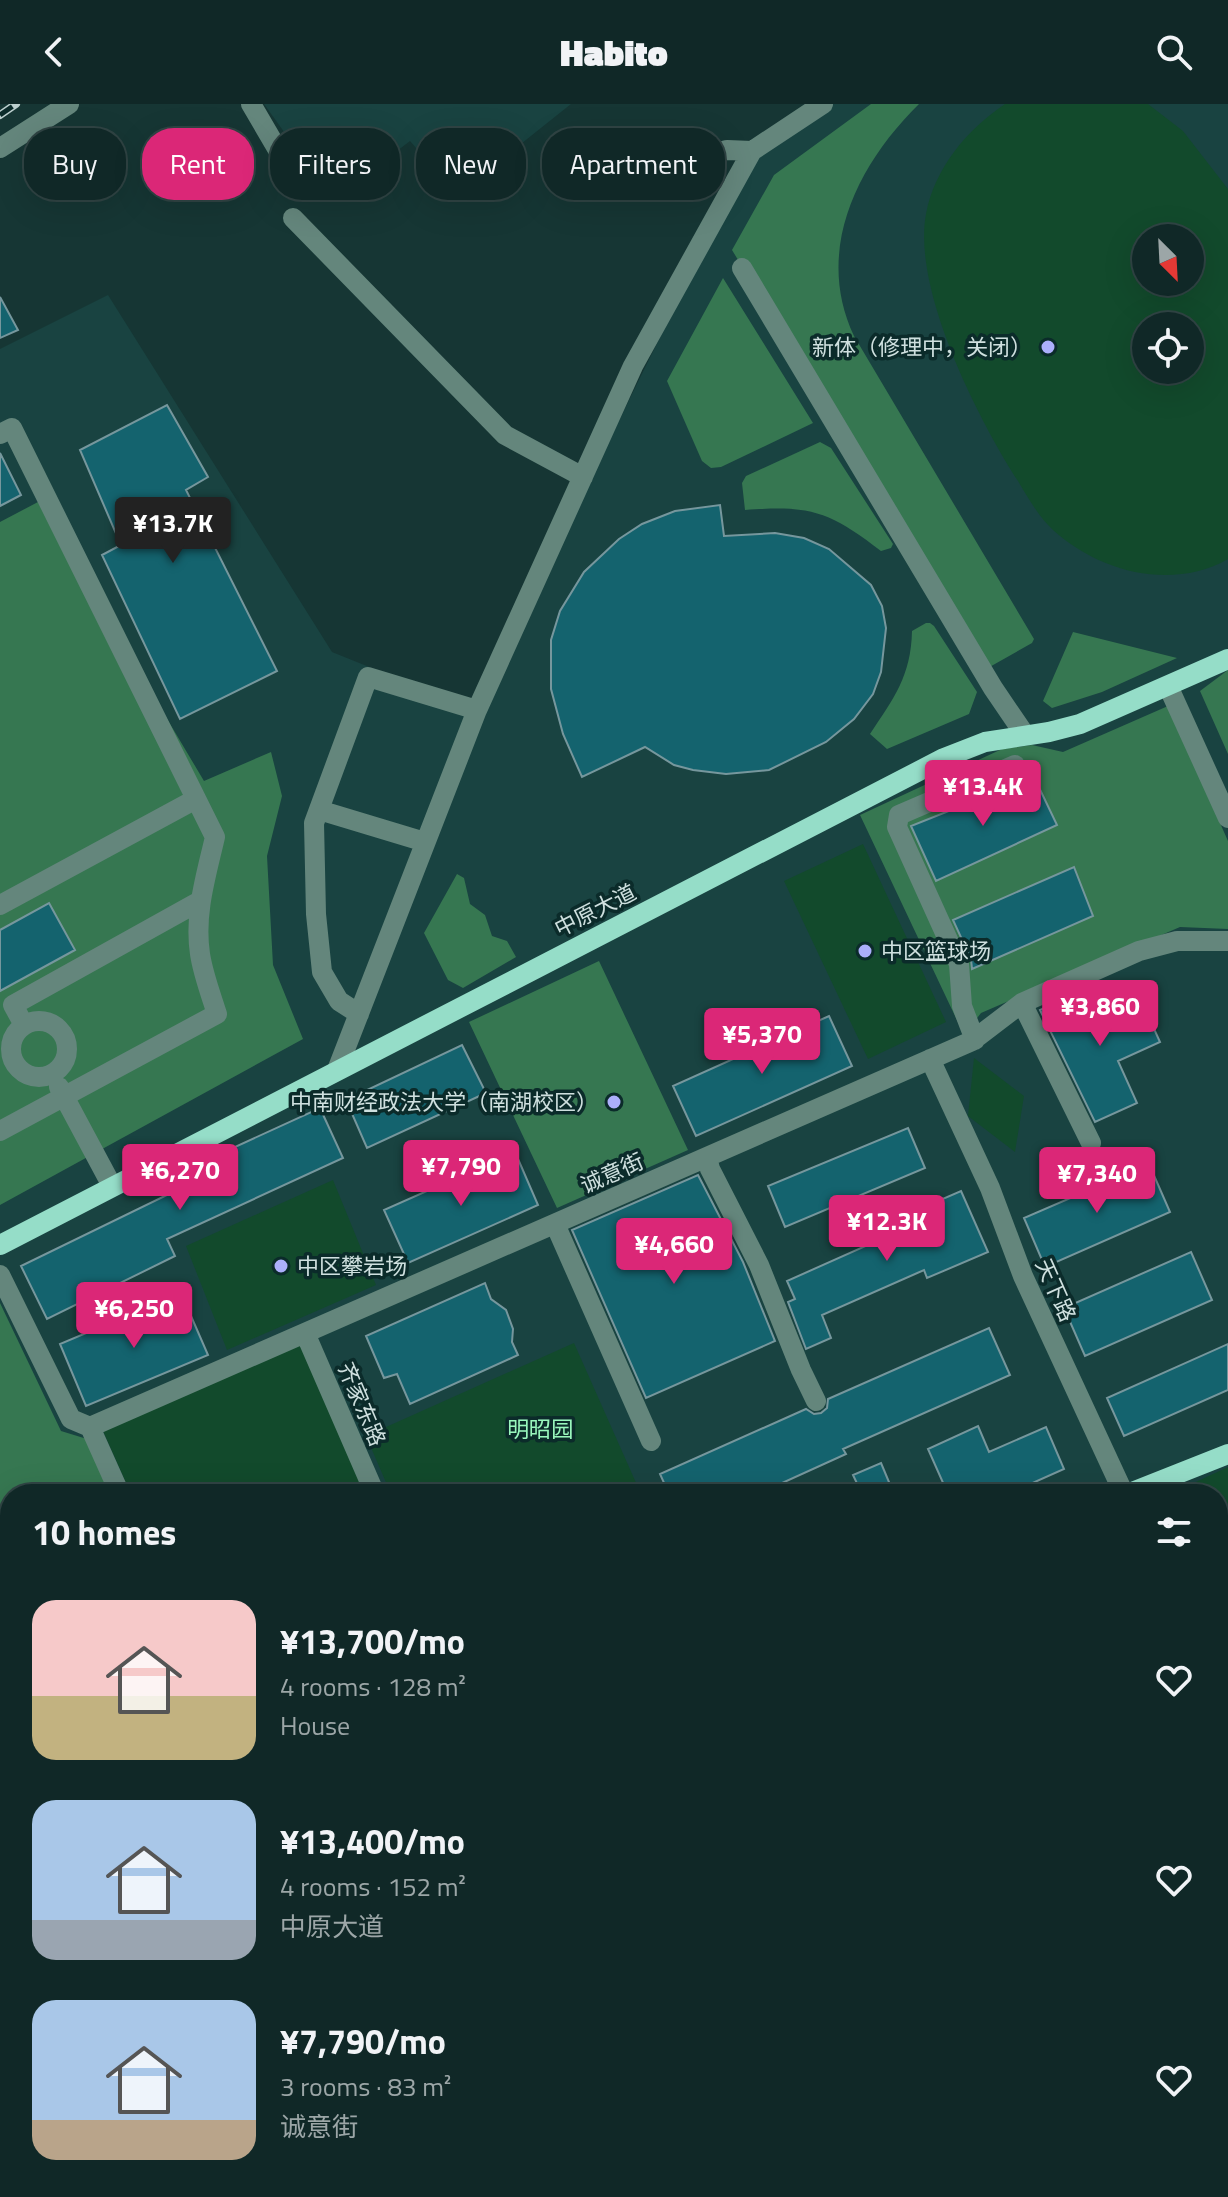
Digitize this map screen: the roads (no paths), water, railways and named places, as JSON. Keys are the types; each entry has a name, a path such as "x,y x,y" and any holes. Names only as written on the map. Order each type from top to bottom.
{"main road":[{"name":"中原大道","path":"0,1245 944,758 985,742 1080,724 1228,659"},
{"path":"1151,1484 1228,1454"}],"street":[{"path":"0,148 69,104"},
{"path":"251,104 270,136"},
{"path":"337,1070 477,710 633,366 752,151 823,104"},
{"path":"725,150 752,151"},
{"path":"293,218 505,435 583,477"},
{"path":"742,268 985,674 1025,735"},
{"path":"0,434 12,428 215,837 200,901 200,955 217,1014 0,1131"},
{"path":"359,1014 339,1001 322,972 316,914 314,823 368,677 477,710"},
{"path":"1168,686 1228,818"},
{"path":"975,1040 962,1006 959,964 897,827 899,815 1015,765"},
{"path":"0,905 196,799"},
{"path":"319,810 425,842"},
{"path":"24,1025 13,1005 200,901"},
{"name":"诚意街","path":"90,1427 975,1040 1022,1003 1157,945 1177,941 1228,941"},
{"path":"1022,1003 1091,1143"},
{"path":"39,1021 48,1023 62,1034 67,1052 59,1068 52,1074 44,1077 26,1074 14,1062 11,1044 24,1025 39,1021"},
{"name":"天下路","path":"930,1059 990,1188 1023,1276 1120,1484"},
{"path":"52,1074 112,1186"},
{"path":"707,1158 759,1265 816,1401"},
{"path":"555,1224 651,1441"},
{"path":"0,1275 71,1419 90,1427 116,1484"},
{"name":"齐家东路","path":"305,1333 371,1484"}],"railway":[{"path":"0,115 16,104"}],"place":[{"name":"新体（修理中，关闭）","path":"1048,347"},
{"name":"中区篮球场","path":"865,951"},
{"name":"中南财经政法大学（南湖校区）","path":"614,1102"},
{"name":"中区攀岩场","path":"281,1266"}],"park label":[{"name":"明昭园","path":"540,1429"}]}
